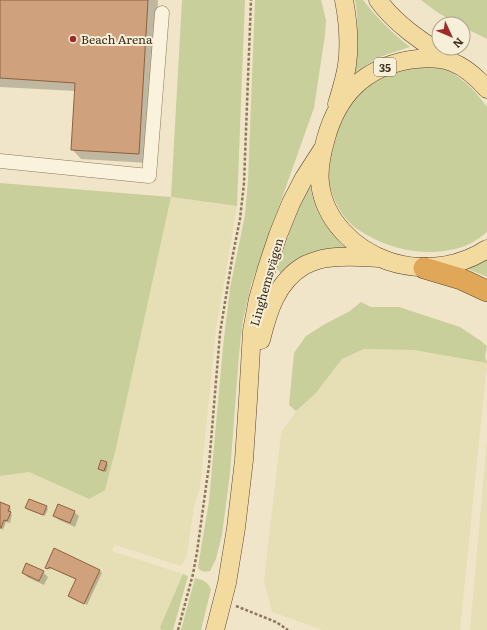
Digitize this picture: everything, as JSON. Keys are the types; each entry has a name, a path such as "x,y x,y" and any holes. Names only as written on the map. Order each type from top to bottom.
{"highway":[{"path":"424,268 461,279 487,291"}],"main road":[{"name":"35","path":"344,0 348,28 346,66 335,113 322,150 320,172 323,199 330,216 354,241 364,249 383,259 403,265 424,268 441,266 466,260 487,249"},
{"name":"35","path":"378,0 397,22 418,38 468,71 487,89"},
{"name":"35","path":"335,113 344,99 359,82 384,67 405,61 427,58 444,59 453,62"},
{"path":"468,71 487,78"},
{"name":"Linghemsvägen","path":"215,630 227,583 236,528 244,460 252,331 258,299 266,268 278,235 304,178 322,150"},
{"name":"Linghemsvägen","path":"248,400 267,316 276,295 283,284 299,269 309,263 321,259 338,257 383,259"}],"lane":[{"path":"0,161 148,176 162,13"}],"path":[{"path":"178,630 193,574 197,552 209,465 220,333 240,219 243,190 251,0"},
{"path":"222,601 276,622 288,630"}],"shaded area":[{"path":"171,197 237,206 216,330 200,488 194,507 187,555 181,566 115,545 112,551 183,574 160,627 161,630 0,630 0,476 29,472 89,499 116,448"},
{"path":"364,349 414,350 487,363 460,630 323,630 272,612 264,581 281,433 296,411 316,393 342,359"},
{"path":"487,439 487,630 470,630"}],"green space":[{"path":"182,0 245,0 237,206 171,197"},
{"path":"255,0 321,0 326,20 325,35 314,108 251,285 243,320 239,354 230,473 222,535 216,559 210,571 201,571 198,567 209,501 230,288 245,215 248,181"},
{"path":"355,0 363,0 385,25 410,47 374,60 352,75 357,28"},
{"path":"421,0 487,0 487,39 471,31 471,16 444,16"},
{"path":"410,64 439,67 453,73 478,95 487,107 487,232 470,244 455,249 429,252 416,251 390,246 378,241 354,227 350,223 336,203 329,183 328,168 333,145 337,130 350,102 371,79"},
{"path":"309,181 314,202 320,216 333,234 351,249 325,250 307,254 298,259 282,274 277,269"},
{"path":"0,183 171,197 116,448 105,490 89,499 29,472 0,476"},
{"path":"487,257 487,277 463,267"},
{"path":"361,302 371,307 399,307 460,327 487,346 485,357 487,363 414,350 364,349 342,359 316,393 296,411 289,405 294,353 306,336 350,311"},
{"path":"183,574 188,576 173,630 161,630 160,627"},
{"path":"195,578 204,581 211,589 201,630 181,630"}],"building":[{"name":"Beach Arena","path":"0,0 148,0 139,154 71,150 75,83 0,78"},
{"path":"101,460 107,462 104,471 98,469"},
{"path":"29,499 47,506 43,515 25,508"},
{"path":"0,502 10,506 8,511 11,512 7,521 4,520 1,528 0,528"},
{"path":"58,504 75,511 70,523 53,516"},
{"path":"54,548 100,570 84,604 68,596 76,579 49,567 48,569 45,568"},
{"path":"26,563 44,571 39,581 22,573"}],"place":[{"name":"Beach Arena","path":"73,39"}]}
